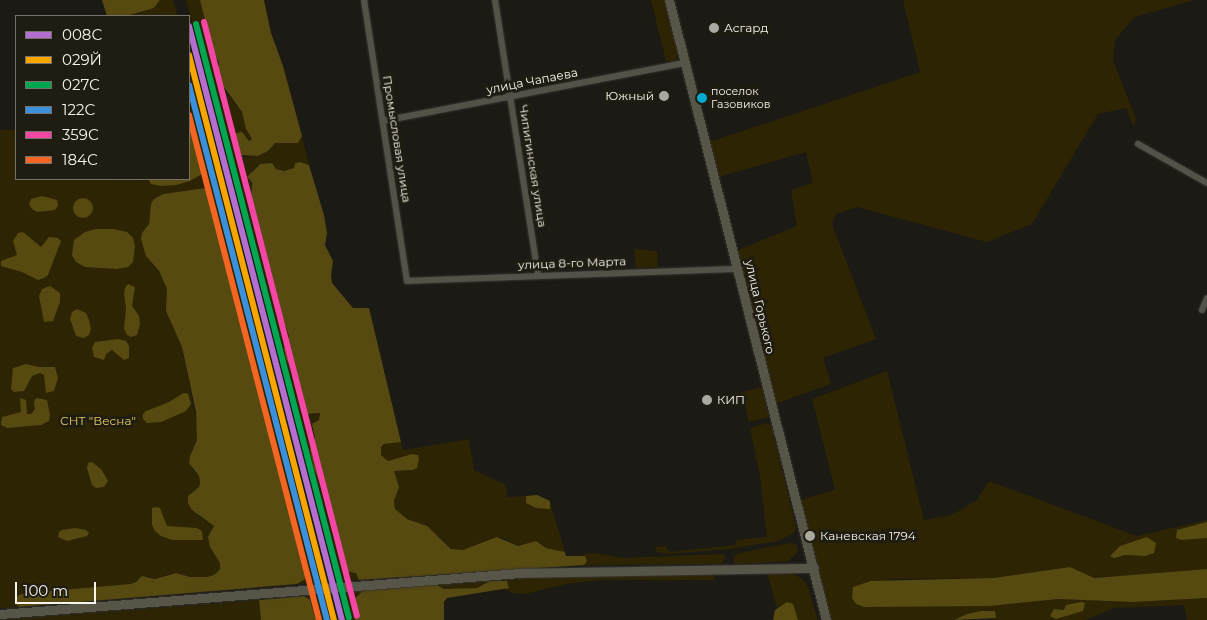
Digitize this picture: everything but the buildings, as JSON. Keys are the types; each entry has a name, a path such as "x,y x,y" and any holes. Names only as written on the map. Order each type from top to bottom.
{"main road":[{"name":"улица Горького","path":"669,0 826,620"},
{"path":"0,614 357,585 572,570 814,568"}],"street":[{"name":"Промысловая улица","path":"364,0 407,281"},
{"name":"Чипигинская улица","path":"495,0 538,276"},
{"name":"улица Чапаева","path":"383,121 685,63"},
{"path":"1138,144 1207,183"},
{"name":"улица 8-го Марта","path":"407,281 738,269"},
{"path":"1202,310 1207,298"}],"green space":[{"path":"160,0 173,0 178,15 130,15 154,8"},
{"path":"186,0 200,0 214,56 219,62 225,91 242,112 246,129 252,139 249,141 244,134 243,157 258,156 268,151 274,143 298,143 302,136 309,165 299,162 295,163 294,168 284,171 276,169 270,162 257,165 251,173 251,199 271,270 278,305 289,336 286,359 293,372 304,409 313,415 320,413 319,420 312,428 315,437 310,450 314,469 329,506 331,527 337,538 343,563 346,569 356,573 359,580 337,581"},
{"path":"651,0 666,0 679,53 674,62 666,61"},
{"path":"903,0 1195,0 1135,17 1115,41 1113,60 1136,119 1134,127 1126,108 1098,114 1032,224 987,242 857,207 836,214 832,224 876,339 823,358 831,384 775,404 738,250 797,226 791,190 813,183 806,152 719,177 709,142 920,72"},
{"name":"СНТ \"Весна\"","path":"190,63 322,582 297,584 301,582 307,572 307,566 212,196 205,188 163,194 151,204 149,224 142,233 146,255 164,280 167,289 166,311 182,347 198,429 197,440 190,456 193,470 199,476 200,483 199,487 192,492 199,516 214,526 210,547 220,563 220,569 214,575 207,577 170,574 155,579 148,576 130,584 27,593 16,604 19,607 0,608 0,130 15,130 15,180 190,181 203,166 190,117"},
{"path":"634,249 657,251 658,267 636,268"},
{"path":"887,371 924,520 952,515 977,500 989,481 1137,536 1207,520 1207,569 1093,578 1070,567 994,578 884,579 990,606 1058,599 1132,602 1207,598 1207,620 1187,620 1184,605 1114,608 1085,620 992,620 996,618 990,610 967,614 954,620 831,620 800,500 835,490 812,399"},
{"path":"762,387 769,417 749,422 742,392"},
{"path":"768,423 772,426 796,528 794,533 778,541 730,549 669,554 656,552 655,547 666,546 669,552 736,545 736,540 767,537 760,476 750,428"},
{"path":"469,439 474,470 506,485 507,497 537,495 550,501 565,552 546,548 536,541 518,546 501,537 463,550 451,549 440,537 432,533 424,525 407,519 398,513 394,504 397,481 394,471 413,470 419,464 412,454 388,461 381,455 381,447 384,444 401,442 403,450"},
{"path":"791,543 797,545 798,551 789,561 737,564 733,562 734,556 739,553"},
{"path":"594,553 623,558 723,554 726,557 721,564 584,565 585,556 581,554"},
{"path":"713,573 715,580 601,580 566,584 525,594 513,593 504,589 509,587 507,581 490,581 477,588 454,589 444,589 434,583 495,578"},
{"path":"767,573 791,573 803,579 808,587 818,620 798,620 795,615 780,605 777,608"},
{"path":"365,589 355,599 352,606 355,620 346,620 339,592"},
{"path":"328,593 334,620 316,620 310,600 304,596"},
{"path":"259,600 261,620 0,620"}],"shaded area":[{"path":"102,0 160,0 154,8 130,15 107,15"},
{"path":"200,0 264,0 271,33 283,66 302,136 298,143 275,143 268,151 258,156 240,155 235,145 236,133 242,132 249,141 252,139 246,129 242,112 221,83 218,73 219,62 213,53"},
{"path":"190,117 203,166 202,174 190,181 176,185 161,186 151,184 149,180 190,180"},
{"path":"300,162 309,165 324,215 327,233 325,245 333,261 332,283 353,308 369,308 401,442 384,444 381,447 381,455 388,461 412,454 418,455 417,468 394,471 399,487 394,501 395,509 407,519 427,526 451,549 463,550 497,537 518,546 536,541 546,548 565,552 566,556 585,556 587,561 584,565 359,580 356,573 346,569 340,555 337,538 331,527 329,506 314,469 310,450 315,437 312,424 319,420 320,413 306,414 293,372 286,359 284,349 289,336 278,305 271,270 251,199 252,182 247,177 260,164 272,163 276,169 284,171 294,168 295,163"},
{"path":"205,188 211,196 307,566 305,579 297,584 19,607 16,604 16,599 19,595 27,593 130,584 136,582 142,576 155,579 176,573 190,577 207,577 214,575 220,569 220,563 210,547 208,537 214,526 192,510 188,503 188,496 199,487 200,483 199,476 189,463 197,440 196,412 182,347 166,311 167,289 159,271 146,256 141,239 142,233 149,224 151,204 154,199 163,194"},
{"path":"42,196 57,200 58,206 55,210 37,212 32,209 29,204 31,199"},
{"path":"83,198 90,201 93,208 90,215 83,218 76,215 73,208 76,201"},
{"path":"96,229 114,229 127,232 133,238 135,246 133,262 128,267 117,269 85,267 76,262 72,255 74,240 85,232"},
{"path":"23,232 41,247 49,237 58,238 61,241 48,275 44,278 38,280 22,272 1,266 1,261 17,255 13,241 18,233"},
{"path":"128,284 135,287 132,306 139,316 140,324 137,335 131,337 127,335 124,329 126,308 124,294"},
{"path":"50,286 60,293 60,302 53,321 44,322 39,296 42,289"},
{"path":"77,309 86,313 89,320 91,329 89,335 84,338 76,336 70,319 72,312"},
{"path":"118,339 126,341 129,346 129,358 124,360 112,350 106,354 104,360 94,357 92,348 95,342"},
{"path":"26,364 39,367 55,367 58,378 54,391 46,393 44,375 40,373 32,376 24,391 14,392 11,389 13,368"},
{"path":"184,393 188,394 191,404 186,411 161,422 147,423 143,419 143,414 146,411 167,403"},
{"path":"20,398 26,400 27,414 31,414 35,409 34,402 36,398 47,400 50,415 49,421 41,425 7,428 1,425 2,417 21,412"},
{"path":"92,462 101,469 108,481 104,487 96,488 92,485 87,468 88,463"},
{"path":"537,495 550,501 550,509 536,508 526,503 526,496"},
{"path":"152,508 160,508 167,526 197,528 202,531 203,540 172,540 161,536 152,525"},
{"path":"1207,522 1207,538 1181,540 1176,538 1177,530"},
{"path":"75,528 86,530 89,533 87,536 67,541 58,537 59,532 62,530"},
{"path":"1147,537 1156,543 1154,553 1145,556 1125,555 1114,558 1110,556 1120,546"},
{"path":"1070,567 1094,578 1207,569 1207,598 1132,602 1058,599 990,606 864,607 856,604 852,598 853,587 871,581 994,578"},
{"path":"490,581 507,581 509,588 447,598 444,602 444,620 355,620 352,601 365,589 434,583 444,589 477,588"},
{"path":"304,596 310,600 316,620 261,620 259,600"},
{"path":"787,602 793,604 798,620 773,620 775,610"},
{"path":"1085,603 1083,611 1056,619 1050,616 1054,609 1064,610 1066,605"},
{"path":"995,611 996,618 954,620 967,614"}],"transit line":[{"name":"359С","path":"204,22 357,616"},
{"name":"027С","path":"196,24 349,618"},
{"name":"008С","path":"190,30 342,620"},
{"name":"029Й","path":"190,59 334,620"},
{"name":"122С","path":"190,89 327,620"},
{"name":"184С","path":"190,119 319,620"}],"place":[{"name":"Асгард","path":"714,28"},
{"name":"Южный","path":"664,96"},
{"name":"поселок Газовиков","path":"702,98"},
{"name":"КИП","path":"707,400"},
{"name":"Каневская 1794","path":"810,536"}]}
